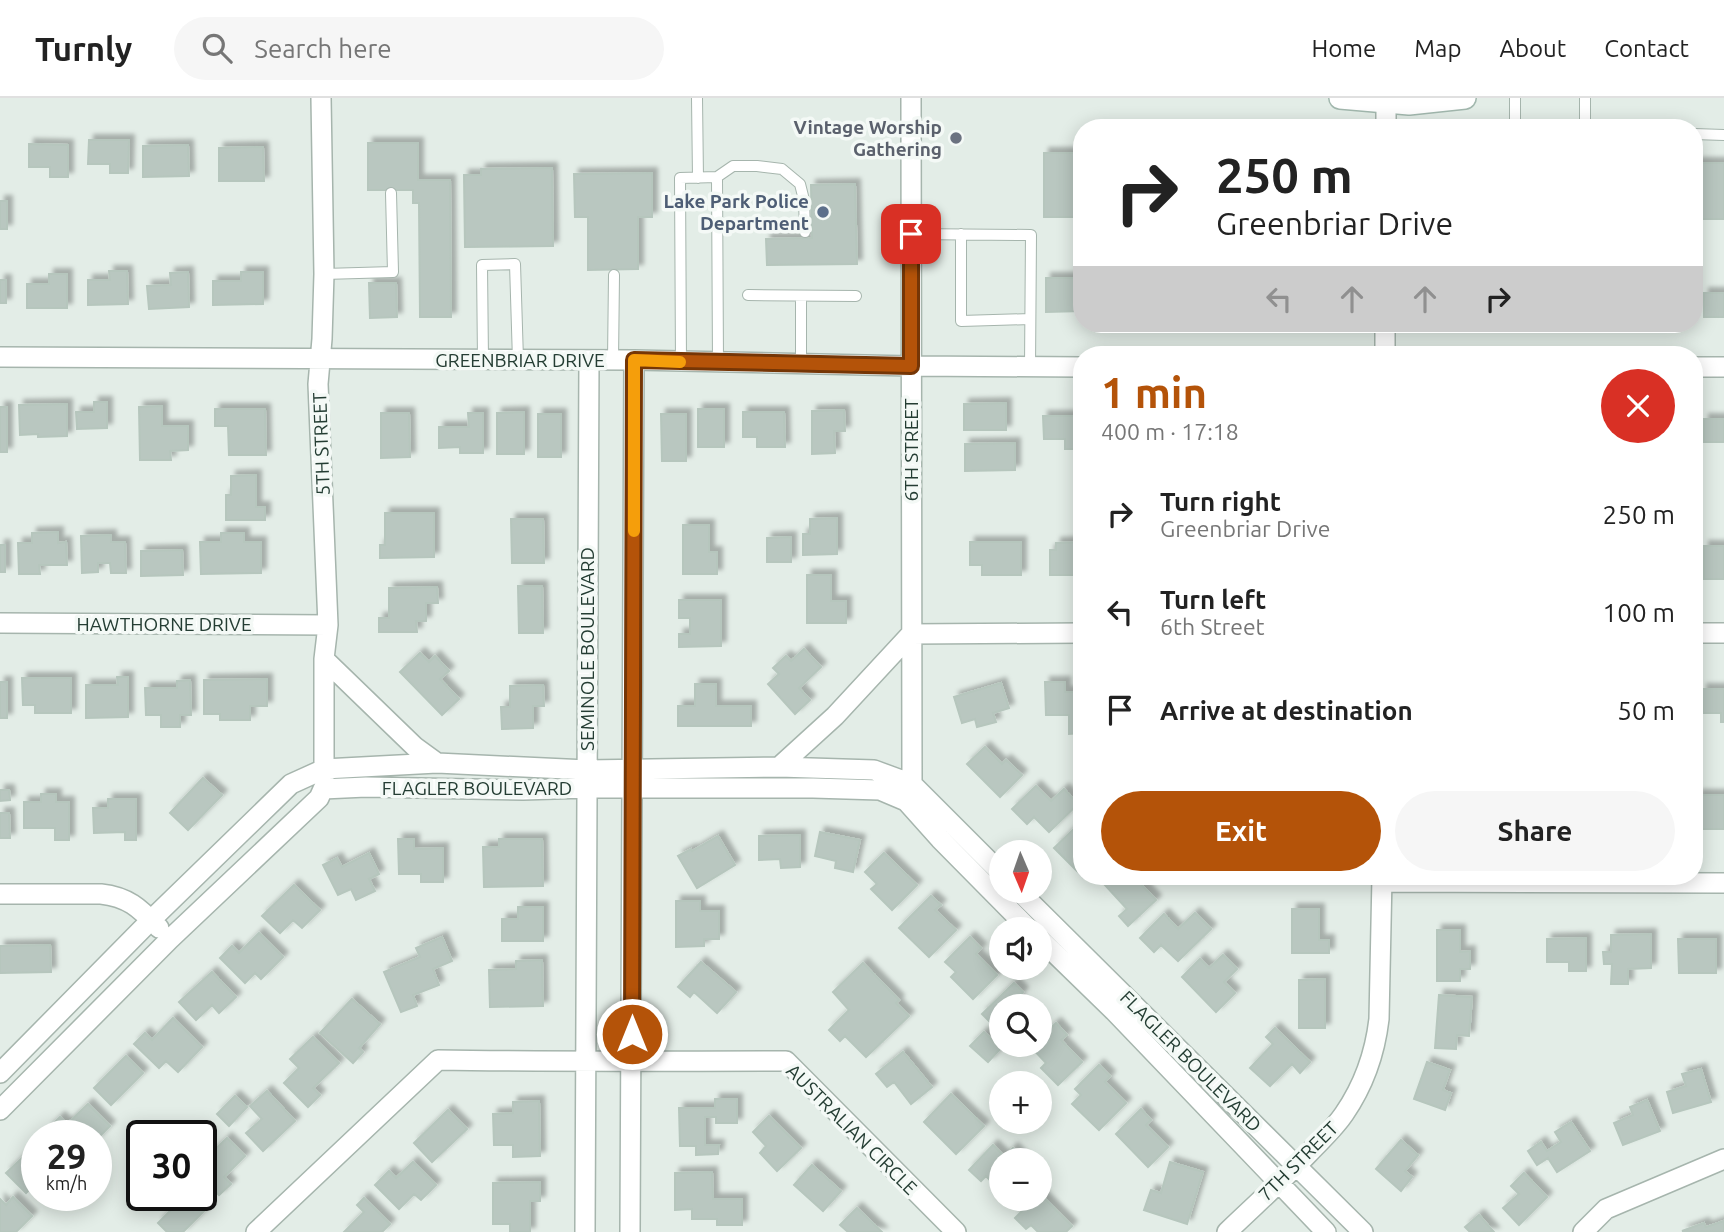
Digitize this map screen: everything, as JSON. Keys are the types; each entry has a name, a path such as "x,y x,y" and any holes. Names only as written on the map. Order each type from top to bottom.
{"street":[{"name":"5TH STREET","path":"321,98 324,274 318,384 328,625 324,659 323,789"},
{"name":"6TH STREET","path":"909,792 911,98"},
{"path":"1340,98 1409,104 1465,98"},
{"path":"1386,100 1386,119"},
{"name":"GREENBRIAR DRIVE","path":"0,357 634,360 1073,367"},
{"name":"SEMINOLE BOULEVARD","path":"585,1232 589,360"},
{"path":"630,1232 634,360"},
{"path":"1703,367 1724,367"},
{"name":"HAWTHORNE DRIVE","path":"0,623 328,625"},
{"path":"779,767 835,716 911,634 1073,633"},
{"path":"1703,633 1724,633"},
{"path":"324,659 415,747 438,763"},
{"name":"FLAGLER BOULEVARD","path":"0,1073 151,920 291,784 324,769 438,763 587,779 909,792"},
{"name":"FLAGLER BOULEVARD","path":"633,779 779,767 874,770 909,792 989,862"},
{"name":"FLAGLER BOULEVARD","path":"323,789 366,787 523,790 587,779"},
{"path":"0,1110 170,939 319,798 323,789"},
{"name":"FLAGLER BOULEVARD","path":"909,792 940,839 1017,917"},
{"path":"1703,883 1724,883"},
{"name":"7TH STREET","path":"1227,1232 1328,1134 1344,1114 1361,1084 1372,1055 1379,1019 1382,885"},
{"path":"0,894 114,896 127,900 138,908 170,939"},
{"name":"FLAGLER BOULEVARD","path":"1031,903 1363,1232"},
{"name":"FLAGLER BOULEVARD","path":"1052,951 1326,1232"},
{"name":"AUSTRALIAN CIRCLE","path":"256,1232 438,1060 786,1061 956,1232"},
{"path":"1583,1232 1606,1209 1724,1159"}],"lane":[{"path":"697,98 698,178"},
{"path":"1514,119 1515,98"},
{"path":"1585,119 1586,98"},
{"path":"1703,134 1724,135"},
{"path":"681,362 680,178 717,177 733,166 782,169 800,184 804,200 805,232"},
{"path":"717,177 718,362"},
{"path":"324,274 393,272 391,193"},
{"path":"911,234 1031,235 1030,367"},
{"path":"961,234 961,321 1030,318"},
{"path":"482,360 482,265 515,264 517,360"},
{"path":"613,360 614,275"},
{"path":"748,295 856,296"},
{"path":"801,296 801,364"}],"building":[{"path":"89,140 129,140 128,173 110,173 110,164 88,164"},
{"path":"368,143 418,143 418,180 450,180 451,317 420,317 419,203 413,203 413,190 368,190"},
{"path":"29,144 68,145 68,177 50,177 50,167 29,167"},
{"path":"188,145 189,176 143,177 143,146"},
{"path":"263,147 264,181 219,181 219,148"},
{"path":"1044,153 1073,153 1073,217 1044,217"},
{"path":"1703,163 1724,163 1724,219 1703,219"},
{"path":"552,168 553,246 465,247 464,175 481,175 481,169"},
{"path":"652,173 652,217 638,217 638,269 588,270 588,217 575,217 574,174"},
{"path":"855,184 857,264 767,265 766,239 812,238 811,185"},
{"path":"0,201 7,201 7,229 0,229"},
{"path":"109,271 127,271 128,304 88,305 88,280 110,280"},
{"path":"188,272 189,307 149,309 147,286 171,285 170,273"},
{"path":"241,272 263,272 263,304 213,305 213,281 241,281"},
{"path":"49,274 67,274 67,308 27,308 27,284 49,284"},
{"path":"1046,278 1073,278 1073,311 1046,312"},
{"path":"0,280 6,280 6,303 0,303"},
{"path":"369,283 396,283 397,317 370,318"},
{"path":"1704,293 1724,293 1724,317 1704,317"},
{"path":"94,402 107,402 107,428 77,429 76,412 94,412"},
{"path":"1006,403 1006,430 964,430 964,404"},
{"path":"67,404 67,436 20,435 19,405"},
{"path":"162,406 162,426 188,426 188,450 170,451 171,460 140,460 139,407"},
{"path":"0,407 7,407 7,452 0,452"},
{"path":"215,409 265,409 266,455 229,455 228,426 215,426"},
{"path":"698,409 724,409 724,447 698,447"},
{"path":"844,410 845,431 834,431 835,453 812,454 812,411"},
{"path":"524,412 524,454 497,454 497,413"},
{"path":"743,412 784,412 785,447 757,447 757,437 743,437"},
{"path":"381,413 409,413 410,457 381,458"},
{"path":"468,413 483,413 483,453 460,453 460,447 439,448 439,427 469,427"},
{"path":"538,414 561,414 561,457 538,457"},
{"path":"661,414 686,414 686,461 662,461"},
{"path":"1043,416 1073,416 1073,449 1065,449 1065,439 1044,439"},
{"path":"1704,419 1724,419 1724,442 1704,442"},
{"path":"1015,443 1015,470 965,471 965,444"},
{"path":"256,475 256,507 265,507 265,520 226,520 226,495 231,495 231,476"},
{"path":"385,513 434,513 434,557 380,558 380,545 385,545"},
{"path":"837,518 837,554 803,555 803,534 810,534 810,519"},
{"path":"511,519 543,519 544,563 512,563"},
{"path":"683,525 709,525 709,552 717,552 717,574 683,574"},
{"path":"58,532 58,543 66,542 67,565 39,565 40,574 19,574 18,543 32,543 32,533"},
{"path":"221,533 244,533 244,542 261,542 261,573 201,574 200,542 221,542"},
{"path":"111,535 111,542 125,542 126,573 111,573 110,563 98,563 98,572 82,573 81,536"},
{"path":"791,537 791,562 767,562 767,538"},
{"path":"970,542 1021,542 1021,575 982,575 982,565 970,565"},
{"path":"1073,542 1073,575 1050,575 1050,550 1056,550 1056,543"},
{"path":"0,545 5,545 5,572 0,572"},
{"path":"1704,546 1724,546 1724,579 1704,579"},
{"path":"182,550 183,575 141,576 141,551"},
{"path":"807,575 831,575 831,601 846,601 846,623 807,623"},
{"path":"518,586 542,586 543,633 519,633"},
{"path":"437,587 438,603 426,603 426,621 416,621 417,632 379,632 379,618 389,618 389,588"},
{"path":"679,600 721,600 721,646 679,647 679,634 690,634 690,618 679,618"},
{"path":"804,649 821,667 799,688 810,700 795,714 768,684 779,674 773,668 786,656 791,661"},
{"path":"420,653 429,662 435,656 449,671 440,679 459,699 442,715 400,672"},
{"path":"117,677 128,677 128,717 86,718 86,685 118,685"},
{"path":"22,678 71,678 71,713 35,713 35,705 23,705"},
{"path":"267,679 267,706 250,706 250,720 220,720 220,714 204,714 204,680"},
{"path":"190,680 191,715 180,715 180,727 161,727 161,715 146,715 145,688 177,688 177,681"},
{"path":"0,682 7,682 7,718 0,718"},
{"path":"1045,682 1065,682 1065,692 1073,692 1073,734 1069,734 1069,715 1046,715"},
{"path":"1001,683 1009,708 993,713 996,722 977,727 975,719 962,723 954,697"},
{"path":"695,684 716,684 716,706 751,706 751,726 678,726 678,706 695,706"},
{"path":"543,685 544,706 533,706 533,728 502,729 501,707 510,707 510,686"},
{"path":"1703,689 1724,689 1724,722 1721,722 1721,713 1703,713"},
{"path":"985,747 1002,764 1006,760 1022,775 1000,797 967,764"},
{"path":"203,778 222,795 188,830 170,813"},
{"path":"1036,786 1051,801 1064,789 1073,799 1073,809 1049,832 1034,817 1027,824 1012,809"},
{"path":"0,790 9,790 10,800 0,801"},
{"path":"41,794 56,794 56,802 69,802 69,840 55,840 55,828 24,828 24,802 41,802"},
{"path":"1703,795 1724,795 1724,829 1703,829"},
{"path":"108,799 136,799 136,840 125,840 125,832 94,833 93,808 108,808"},
{"path":"0,813 9,813 10,838 0,838"},
{"path":"1073,830 1073,867 1054,848"},
{"path":"820,832 860,840 853,872 835,868 836,861 815,856"},
{"path":"800,835 800,867 781,868 780,859 759,860 759,836"},
{"path":"718,836 735,865 697,888 678,856"},
{"path":"398,839 414,839 414,849 443,848 443,882 421,882 421,874 399,874"},
{"path":"499,839 542,839 543,886 484,887 483,847 499,847"},
{"path":"369,853 379,874 369,879 375,891 356,900 351,889 338,895 323,865 337,858 342,867"},
{"path":"884,853 917,885 892,910 871,889 877,884 865,872"},
{"path":"294,885 320,910 302,928 293,920 280,933 262,916"},
{"path":"1105,885 1142,885 1156,900 1128,926 1119,916 1127,909"},
{"path":"931,896 941,905 935,910 956,930 929,957 899,928"},
{"path":"676,901 700,901 700,911 719,911 719,939 704,939 704,946 676,947"},
{"path":"518,907 543,907 543,941 502,941 502,919 518,919"},
{"path":"1292,909 1319,909 1319,940 1329,940 1329,953 1292,953"},
{"path":"1195,913 1211,929 1178,961 1161,945 1154,952 1140,938 1164,914 1178,929"},
{"path":"1437,930 1460,930 1460,952 1470,951 1470,969 1460,969 1460,981 1437,981"},
{"path":"259,933 283,957 261,979 255,973 245,983 220,958 232,946 239,953"},
{"path":"1651,934 1651,968 1628,969 1628,984 1611,984 1612,964 1604,964 1603,952 1611,952 1611,935"},
{"path":"442,937 452,961 433,969 439,985 413,995 417,1006 401,1012 384,972 420,957 416,948"},
{"path":"970,937 981,948 976,954 989,967 989,980 992,980 973,999 951,977 956,972 945,962"},
{"path":"1586,938 1586,971 1569,971 1569,962 1547,962 1547,939"},
{"path":"1678,939 1716,939 1716,973 1679,973"},
{"path":"50,945 51,972 0,973 0,946"},
{"path":"1223,955 1237,969 1224,982 1235,993 1216,1012 1182,977 1200,959 1209,968"},
{"path":"542,960 543,1006 490,1007 489,970 516,969 516,961"},
{"path":"701,962 736,992 717,1013 694,992 690,997 678,987"},
{"path":"863,963 899,1000 896,1003 909,1016 866,1057 845,1036 840,1041 829,1030 849,1010 833,992"},
{"path":"212,972 236,997 219,1013 212,1005 196,1020 179,1002"},
{"path":"1325,979 1325,1028 1299,1028 1299,980"},
{"path":"1014,983 1023,992 1021,994 1003,994"},
{"path":"1439,995 1472,997 1469,1036 1457,1035 1456,1049 1435,1048"},
{"path":"352,999 380,1024 359,1048 363,1052 353,1063 320,1033"},
{"path":"989,1007 989,1021 982,1014"},
{"path":"173,1018 202,1047 178,1072 166,1061 159,1068 134,1044 145,1033 152,1040"},
{"path":"1056,1023 1067,1035 1061,1040 1082,1062 1058,1085 1052,1079 1052,1071 1044,1071 1041,1068 1046,1063 1040,1057 1052,1057 1052,1027"},
{"path":"1275,1028 1310,1062 1300,1073 1292,1064 1270,1086 1250,1068 1273,1044 1266,1037"},
{"path":"984,1032 989,1037 989,1057 993,1057 988,1062 970,1046"},
{"path":"313,1037 339,1063 313,1088 320,1095 308,1107 284,1083 299,1068 290,1059"},
{"path":"903,1052 932,1087 911,1104 894,1082 887,1087 876,1074"},
{"path":"126,1056 143,1073 111,1105 94,1088"},
{"path":"1427,1062 1450,1070 1443,1090 1451,1093 1445,1110 1414,1099"},
{"path":"1099,1065 1110,1076 1105,1082 1126,1103 1099,1130 1072,1104 1081,1095 1075,1089"},
{"path":"1701,1069 1711,1102 1673,1113 1667,1092 1686,1086 1682,1074"},
{"path":"267,1091 295,1121 263,1151 246,1133 262,1119 250,1106"},
{"path":"951,1094 984,1126 956,1154 924,1122"},
{"path":"235,1096 247,1107 229,1126 217,1114"},
{"path":"715,1099 737,1099 737,1123 716,1123 716,1117 705,1117 705,1145 719,1145 718,1154 696,1155 696,1146 680,1146 679,1108 715,1108"},
{"path":"1647,1100 1660,1131 1623,1145 1614,1123 1633,1115 1630,1107"},
{"path":"539,1101 540,1156 513,1157 513,1145 494,1145 493,1114 513,1113 513,1102"},
{"path":"88,1104 104,1120 71,1120"},
{"path":"1141,1109 1151,1120 1146,1125 1168,1147 1148,1167 1116,1134"},
{"path":"448,1110 467,1129 432,1162 414,1143"},
{"path":"769,1116 801,1148 777,1171 760,1153 766,1146 753,1132"},
{"path":"1571,1122 1590,1151 1557,1172 1548,1158 1537,1165 1528,1151 1541,1142 1547,1151 1561,1142 1555,1132"},
{"path":"227,1138 245,1156 224,1177 231,1184 219,1195 217,1193 217,1148"},
{"path":"1401,1140 1418,1155 1405,1171 1412,1177 1401,1191 1376,1169"},
{"path":"989,1149 989,1179 986,1176 981,1181 969,1170"},
{"path":"21,1159 21,1188 6,1173"},
{"path":"413,1162 436,1185 421,1200 414,1194 399,1209 375,1185 389,1171 396,1178"},
{"path":"1170,1162 1203,1172 1187,1224 1144,1210 1151,1190 1161,1193"},
{"path":"812,1165 841,1191 823,1211 794,1185"},
{"path":"712,1172 713,1199 742,1199 742,1225 717,1225 717,1219 692,1219 692,1209 675,1210 675,1173"},
{"path":"1524,1173 1547,1197 1519,1225 1503,1208 1519,1194 1511,1186"},
{"path":"540,1182 540,1201 530,1201 530,1232 510,1232 510,1224 493,1224 493,1183"},
{"path":"13,1197 21,1205 21,1211 27,1211 32,1216 16,1232 0,1232 0,1199 6,1205"},
{"path":"364,1198 390,1224 382,1232 344,1232 364,1212 357,1205"},
{"path":"1052,1206 1072,1226 1066,1232 1038,1232 1031,1225 1026,1229 1015,1218 1022,1211 1052,1211"},
{"path":"857,1208 882,1232 848,1232 840,1225"},
{"path":"170,1211 204,1211 183,1232 167,1232 158,1223"},
{"path":"1479,1215 1494,1232 1470,1232 1465,1227"},
{"path":"1724,1221 1724,1232 1682,1231 1704,1223 1706,1227"}],"slow traffic":[{"path":"634,531 634,360 680,362"}],"place":[{"name":"Vintage Worship Gathering","path":"956,138"},
{"name":"Lake Park Police Department","path":"823,212"}],"route":[{"path":"632,1034 634,360 911,366 911,234"}]}
